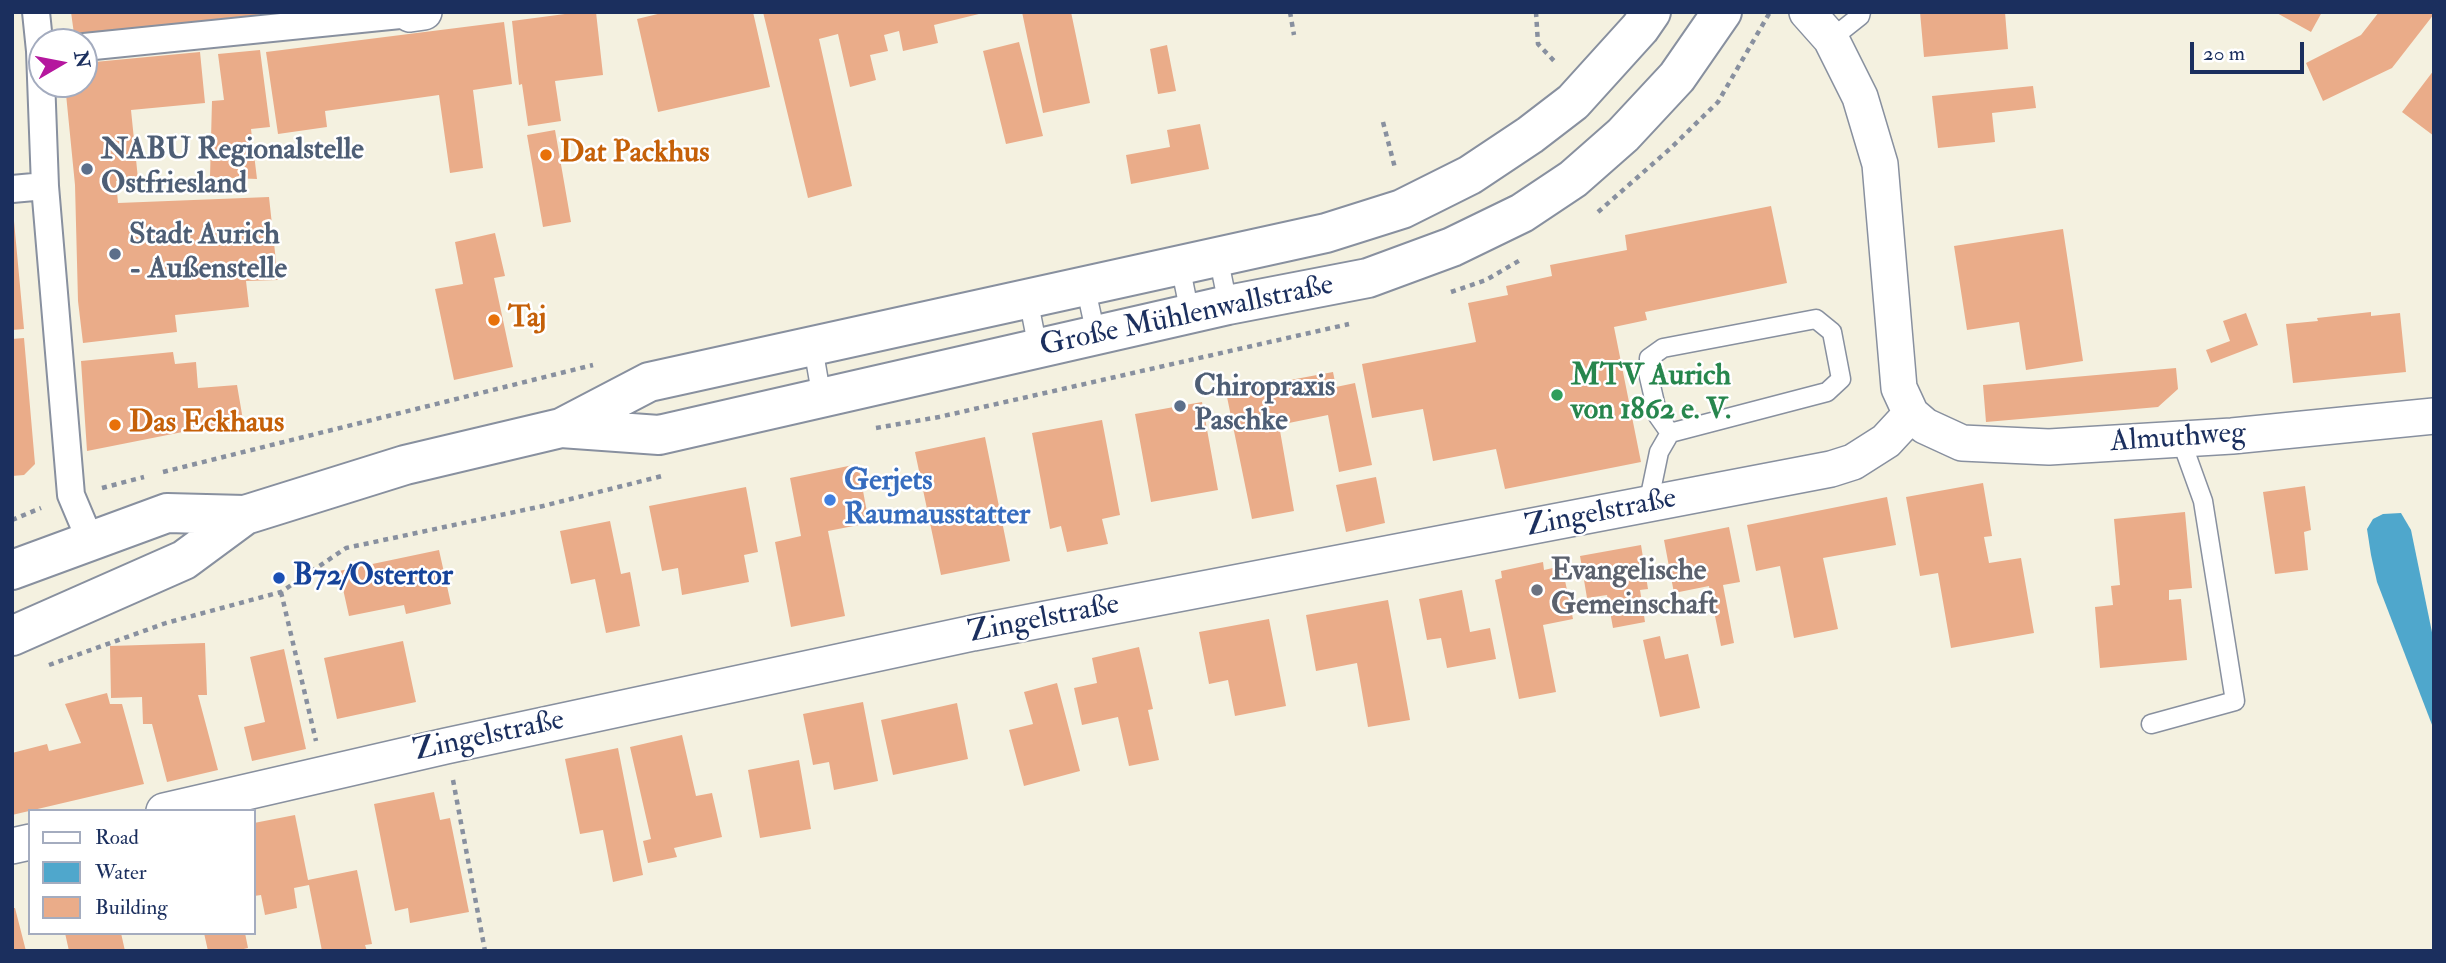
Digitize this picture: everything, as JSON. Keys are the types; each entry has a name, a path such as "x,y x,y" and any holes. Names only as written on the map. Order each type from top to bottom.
{"main road":[{"name":"Große Mühlenwallstraße","path":"12,570 167,513 245,515 405,465 561,428 649,382 1326,233 1402,209 1469,175 1530,135 1573,102 1640,28 1651,12"},
{"name":"Große Mühlenwallstraße","path":"561,428 659,435 1228,305 1367,278 1452,247 1522,213 1573,179 1623,135 1677,77 1722,12"},
{"name":"Große Mühlenwallstraße","path":"12,636 184,560 245,515"}],"street":[{"path":"1807,12 1832,39 1860,97 1880,164 1899,388 1918,420"},
{"path":"98,46 417,13"},
{"path":"42,98 45,186 71,495 90,540"},
{"path":"12,189 45,186"},
{"name":"Almuthweg","path":"1918,420 1962,443 2049,447 2181,440 2434,416"},
{"name":"Zingelstraße","path":"173,809 446,746 973,633 1831,469 1853,462 1918,420"}],"lane":[{"path":"1832,39 1860,16 1861,12"},
{"path":"1218,256 1228,305"},
{"path":"1180,265 1190,314"},
{"path":"1085,285 1096,335"},
{"path":"1028,298 1038,349"},
{"path":"1648,505 1659,452 1670,433 1827,392 1841,379 1832,332 1816,319 1663,348 1649,358 1649,377 1658,416 1670,433"},
{"path":"813,347 822,399"},
{"path":"2151,724 2235,701 2203,501 2181,440"}],"path":[{"path":"1290,12 1294,34"},
{"path":"1536,12 1538,44 1563,70"},
{"path":"1383,122 1399,180"},
{"path":"281,592 324,774"},
{"path":"446,746 485,951"}],"water":[{"path":"2401,513 2411,530 2434,642 2434,730 2377,582 2367,529 2373,519 2383,514"}],"building":[{"path":"71,12 265,14 98,31 98,28 73,28"},
{"path":"596,12 603,75 555,81 561,121 528,126 522,84 519,85 512,21"},
{"path":"666,12 753,12 770,87 658,112 637,19"},
{"path":"763,12 983,13 934,25 938,43 903,51 899,31 884,35 888,51 870,55 876,80 850,87 838,34 819,39 852,186 808,198"},
{"path":"1022,12 1071,12 1090,103 1043,113"},
{"path":"1920,12 2005,12 2008,49 1924,57"},
{"path":"2275,12 2322,12 2311,32"},
{"path":"2379,12 2434,14 2392,68 2323,101 2306,63 2361,35"},
{"path":"504,22 512,84 473,90 483,168 450,173 439,95 325,111 327,127 278,134 266,52"},
{"path":"1019,42 1043,136 1006,144 983,51"},
{"path":"1167,45 1176,91 1158,94 1150,49"},
{"path":"260,50 270,127 251,129 257,179 210,177 212,101 224,100 218,54"},
{"path":"200,52 205,103 131,110 138,179 116,181 118,203 269,197 278,280 246,281 249,307 175,315 177,332 83,343 78,301 75,185 66,98 98,98 98,62"},
{"path":"2434,70 2434,136 2402,112"},
{"path":"2033,86 2036,108 1992,113 1995,142 1938,148 1932,96"},
{"path":"1200,124 1209,169 1131,184 1126,155 1170,147 1167,130"},
{"path":"555,130 571,222 543,227 527,135"},
{"name":"MTV Aurich von 1862 e. V.","path":"1771,206 1787,283 1645,312 1647,320 1614,327 1641,462 1505,489 1496,449 1433,461 1423,409 1372,418 1362,364 1476,342 1468,303 1508,295 1506,286 1552,276 1550,265 1627,250 1625,235"},
{"path":"12,221 24,329 12,330"},
{"path":"2063,229 2083,361 2026,370 2019,322 1967,330 1954,246"},
{"path":"495,233 505,276 494,278 513,367 454,380 435,289 463,284 455,242"},
{"path":"2371,312 2371,316 2400,313 2406,372 2293,383 2286,324"},
{"path":"2246,313 2258,345 2211,363 2206,350 2230,341 2223,321"},
{"path":"24,338 35,464 24,475 12,476 12,339"},
{"path":"173,352 175,364 196,362 198,388 237,385 243,420 87,451 81,361"},
{"path":"2176,368 2178,389 2158,407 1986,422 1983,385"},
{"path":"1333,372 1336,387 1355,383 1372,465 1339,472 1328,415 1279,425 1294,511 1252,519 1226,392"},
{"path":"1202,402 1218,490 1151,502 1135,414"},
{"path":"1102,420 1120,515 1102,519 1108,544 1067,552 1061,526 1050,529 1032,433"},
{"path":"985,437 1010,561 941,575 915,452"},
{"path":"858,464 869,523 828,531 845,616 791,627 775,542 801,536 790,478"},
{"path":"1376,477 1385,523 1346,532 1336,485"},
{"path":"1983,483 1992,536 1984,537 1989,563 2021,558 2034,633 1951,648 1938,573 1920,576 1906,497"},
{"path":"2305,486 2311,530 2304,532 2308,570 2275,574 2263,492"},
{"path":"746,487 758,552 744,555 749,582 682,595 678,568 662,571 649,506"},
{"path":"1887,497 1896,545 1823,558 1838,629 1794,638 1780,566 1756,571 1747,525"},
{"path":"2185,512 2192,588 2169,590 2169,600 2181,599 2187,660 2100,668 2095,607 2113,605 2111,586 2120,585 2114,519"},
{"path":"610,521 621,574 630,572 640,626 606,633 595,579 571,584 560,531"},
{"path":"1729,527 1740,582 1723,585 1734,643 1721,646 1709,586 1674,593 1664,540"},
{"path":"1641,545 1648,589 1640,590 1645,622 1613,628 1607,595 1587,598 1580,556"},
{"path":"439,550 451,604 406,614 404,605 349,616 339,571"},
{"path":"1543,562 1544,570 1562,566 1573,619 1543,625 1556,692 1519,699 1495,580 1502,578 1501,571"},
{"path":"1462,590 1470,632 1490,628 1496,659 1447,668 1441,638 1427,640 1419,599"},
{"path":"1388,600 1410,720 1368,727 1357,663 1316,671 1306,615"},
{"path":"1269,619 1286,706 1235,716 1228,680 1209,684 1199,632"},
{"path":"1660,636 1665,659 1688,654 1700,708 1660,717 1643,640"},
{"path":"403,641 416,702 337,719 324,658"},
{"path":"205,643 207,695 198,695 218,770 167,782 152,724 143,724 142,697 111,698 110,646"},
{"path":"1139,647 1153,709 1148,710 1159,760 1129,766 1118,717 1082,725 1074,688 1097,683 1092,658"},
{"path":"284,649 306,749 252,761 244,727 265,722 250,657"},
{"path":"1057,683 1080,771 1024,786 1009,730 1033,724 1024,692"},
{"path":"107,693 110,704 122,704 144,784 28,809 12,815 12,753 47,744 49,751 81,743 65,704"},
{"path":"863,702 878,781 834,790 829,762 813,765 803,714"},
{"path":"957,703 968,759 893,775 881,720"},
{"path":"682,735 696,796 712,793 722,837 674,848 677,857 648,863 643,841 651,839 630,747"},
{"path":"618,748 643,875 613,882 603,830 580,834 565,759"},
{"path":"799,760 811,829 760,838 748,770"},
{"path":"434,792 440,820 450,818 469,912 410,923 408,908 395,911 374,804"},
{"path":"295,815 308,880 357,870 372,944 365,945 367,951 322,951 309,885 294,888 297,908 265,915 261,895 256,896 256,823"},
{"path":"12,908 15,908 26,951 12,951"},
{"path":"65,935 121,935 125,951 69,951"},
{"path":"204,935 245,935 248,948 208,951"}],"place":[{"name":"Dat Packhus","path":"546,155"},
{"name":"NABU Regionalstelle Ostfriesland","path":"87,169"},
{"name":"Stadt Aurich - Außenstelle","path":"115,254"},
{"name":"Taj","path":"494,320"},
{"name":"MTV Aurich von 1862 e. V.","path":"1557,395"},
{"name":"Chiropraxis Paschke","path":"1180,406"},
{"name":"Das Eckhaus","path":"115,425"},
{"name":"Gerjets Raumausstatter","path":"830,500"},
{"name":"B72/Ostertor","path":"279,578"},
{"name":"Evangelische Gemeinschaft","path":"1537,590"}]}
